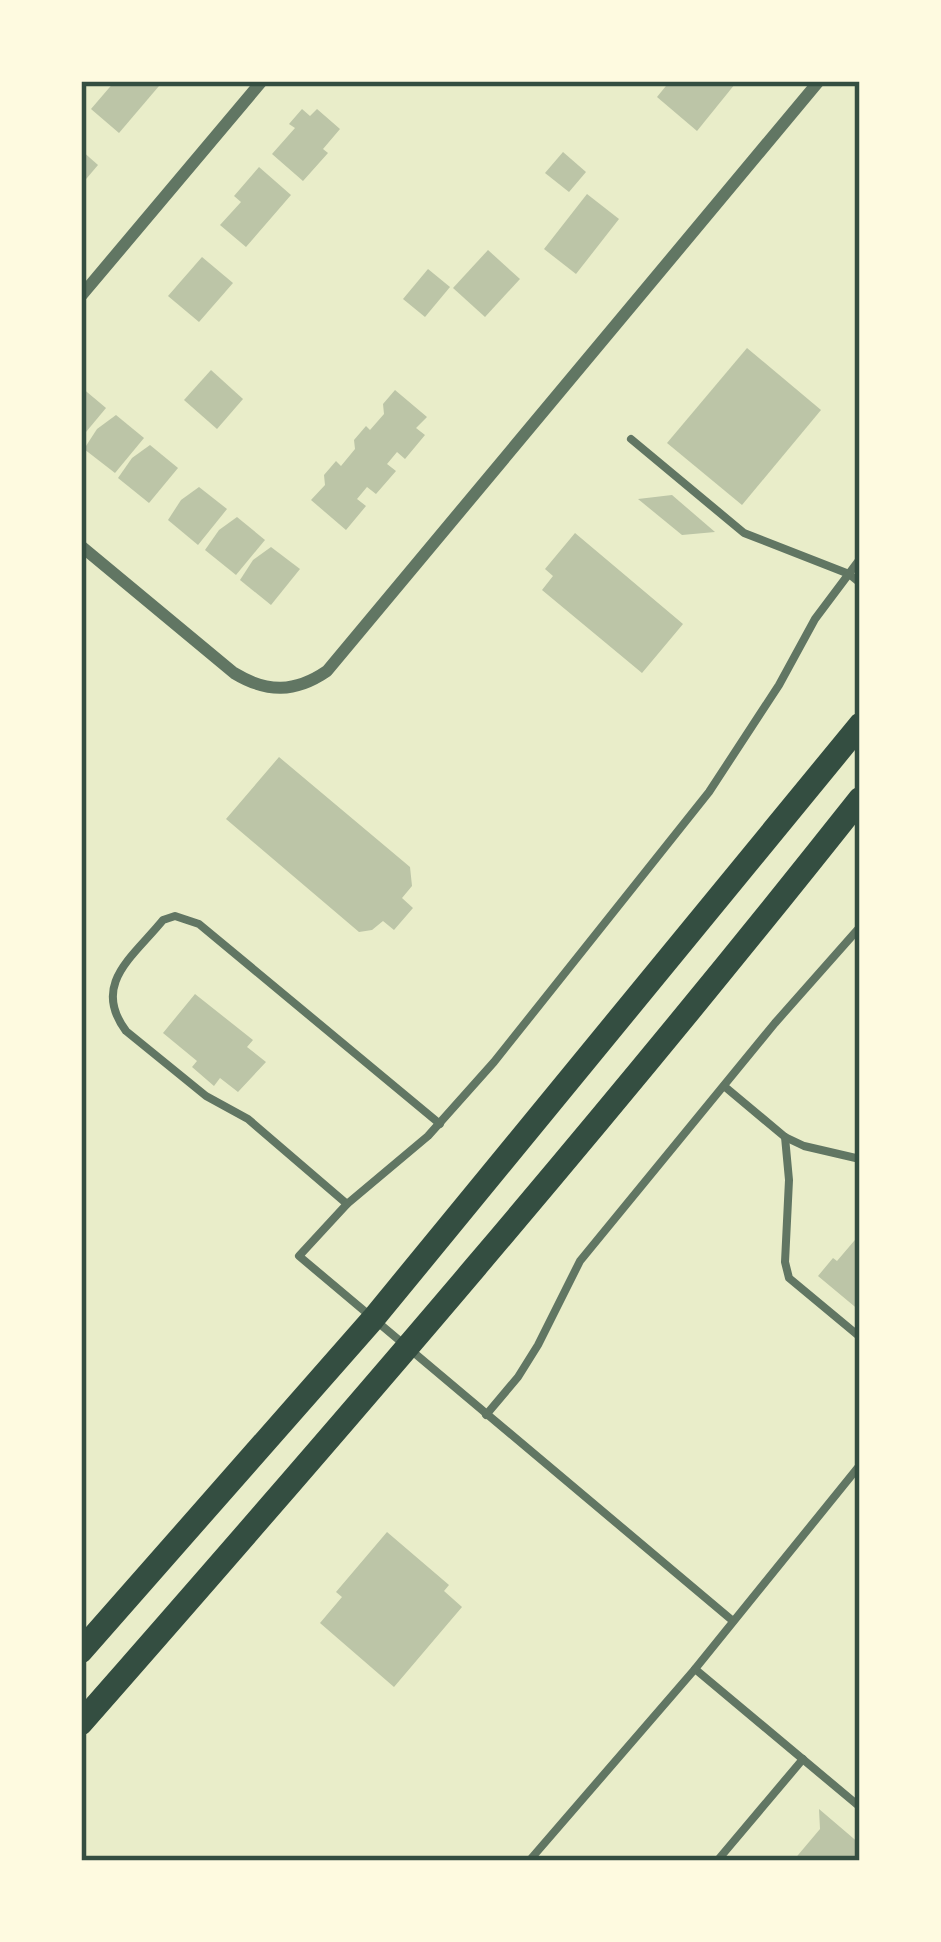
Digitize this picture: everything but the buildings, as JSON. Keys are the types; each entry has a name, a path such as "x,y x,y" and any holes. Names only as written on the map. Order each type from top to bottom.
{"main road":[{"path":"81,1652 380,1324 860,725"},
{"path":"81,1723 409,1350 720,976 860,799"}],"street":[{"path":"81,296 262,81"},
{"path":"81,546 254,685 282,690 310,683 327,671 819,81"}],"lane":[{"path":"631,439 744,533 849,574 860,583"},
{"path":"733,1621 299,1256 347,1204 440,1124 494,1062 709,792 779,685 815,619 860,559"},
{"path":"347,1204 248,1119 206,1096 116,1018 110,986 163,920 175,916 199,924 440,1124"},
{"path":"486,1415 538,1345 580,1261 860,927"},
{"path":"724,1086 785,1137 860,1160"},
{"path":"785,1137 789,1180 784,1262 790,1278 860,1337"},
{"path":"529,1861 695,1669 860,1465"},
{"path":"695,1669 860,1807"},
{"path":"717,1861 803,1759"}]}
